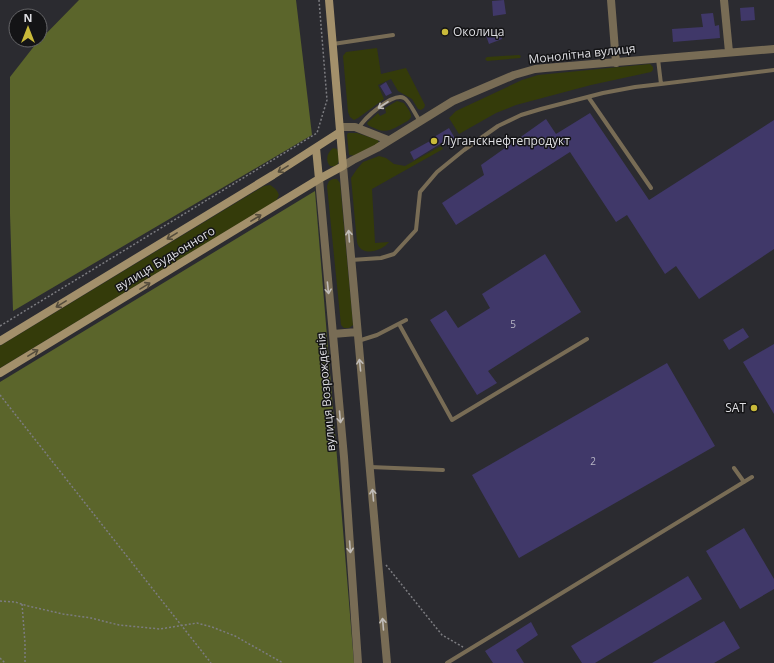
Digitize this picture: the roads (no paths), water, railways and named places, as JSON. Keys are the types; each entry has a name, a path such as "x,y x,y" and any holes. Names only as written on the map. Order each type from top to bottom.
{"main road":[{"path":"329,0 343,166"},
{"path":"316,148 340,130"},
{"name":"вулиця Возрождєнія","path":"316,148 319,179"},
{"name":"вулиця Будьонного","path":"0,341 316,148"},
{"name":"вулиця Будьонного","path":"0,373 319,179 343,166"}],"street":[{"path":"611,0 616,62"},
{"path":"724,0 729,52"},
{"name":"Монолітна вулиця","path":"343,166 377,148 453,102 525,72 545,68 774,49"},
{"path":"340,130 350,126 359,128 388,140"},
{"path":"343,166 378,555 386,663"},
{"name":"вулиця Возрождєнія","path":"319,179 344,457 358,663"},
{"path":"333,334 357,332"}],"lane":[{"path":"333,44 392,35"},
{"path":"658,58 661,84"},
{"path":"351,260 381,258 394,254 416,230 420,192 437,172 464,150 498,126 521,115 635,87 774,70"},
{"path":"359,128 361,123 369,115 398,96 403,97 406,100 420,122"},
{"path":"589,98 651,188"},
{"path":"358,341 377,335 406,320"},
{"path":"399,324 452,420 587,339"},
{"path":"370,468 443,470"},
{"path":"734,468 744,482"},
{"path":"447,663 752,477"}],"place":[{"name":"Околица","path":"445,32"},
{"name":"Луганскнефтепродукт","path":"434,141"},
{"name":"SAT","path":"754,408"}]}
